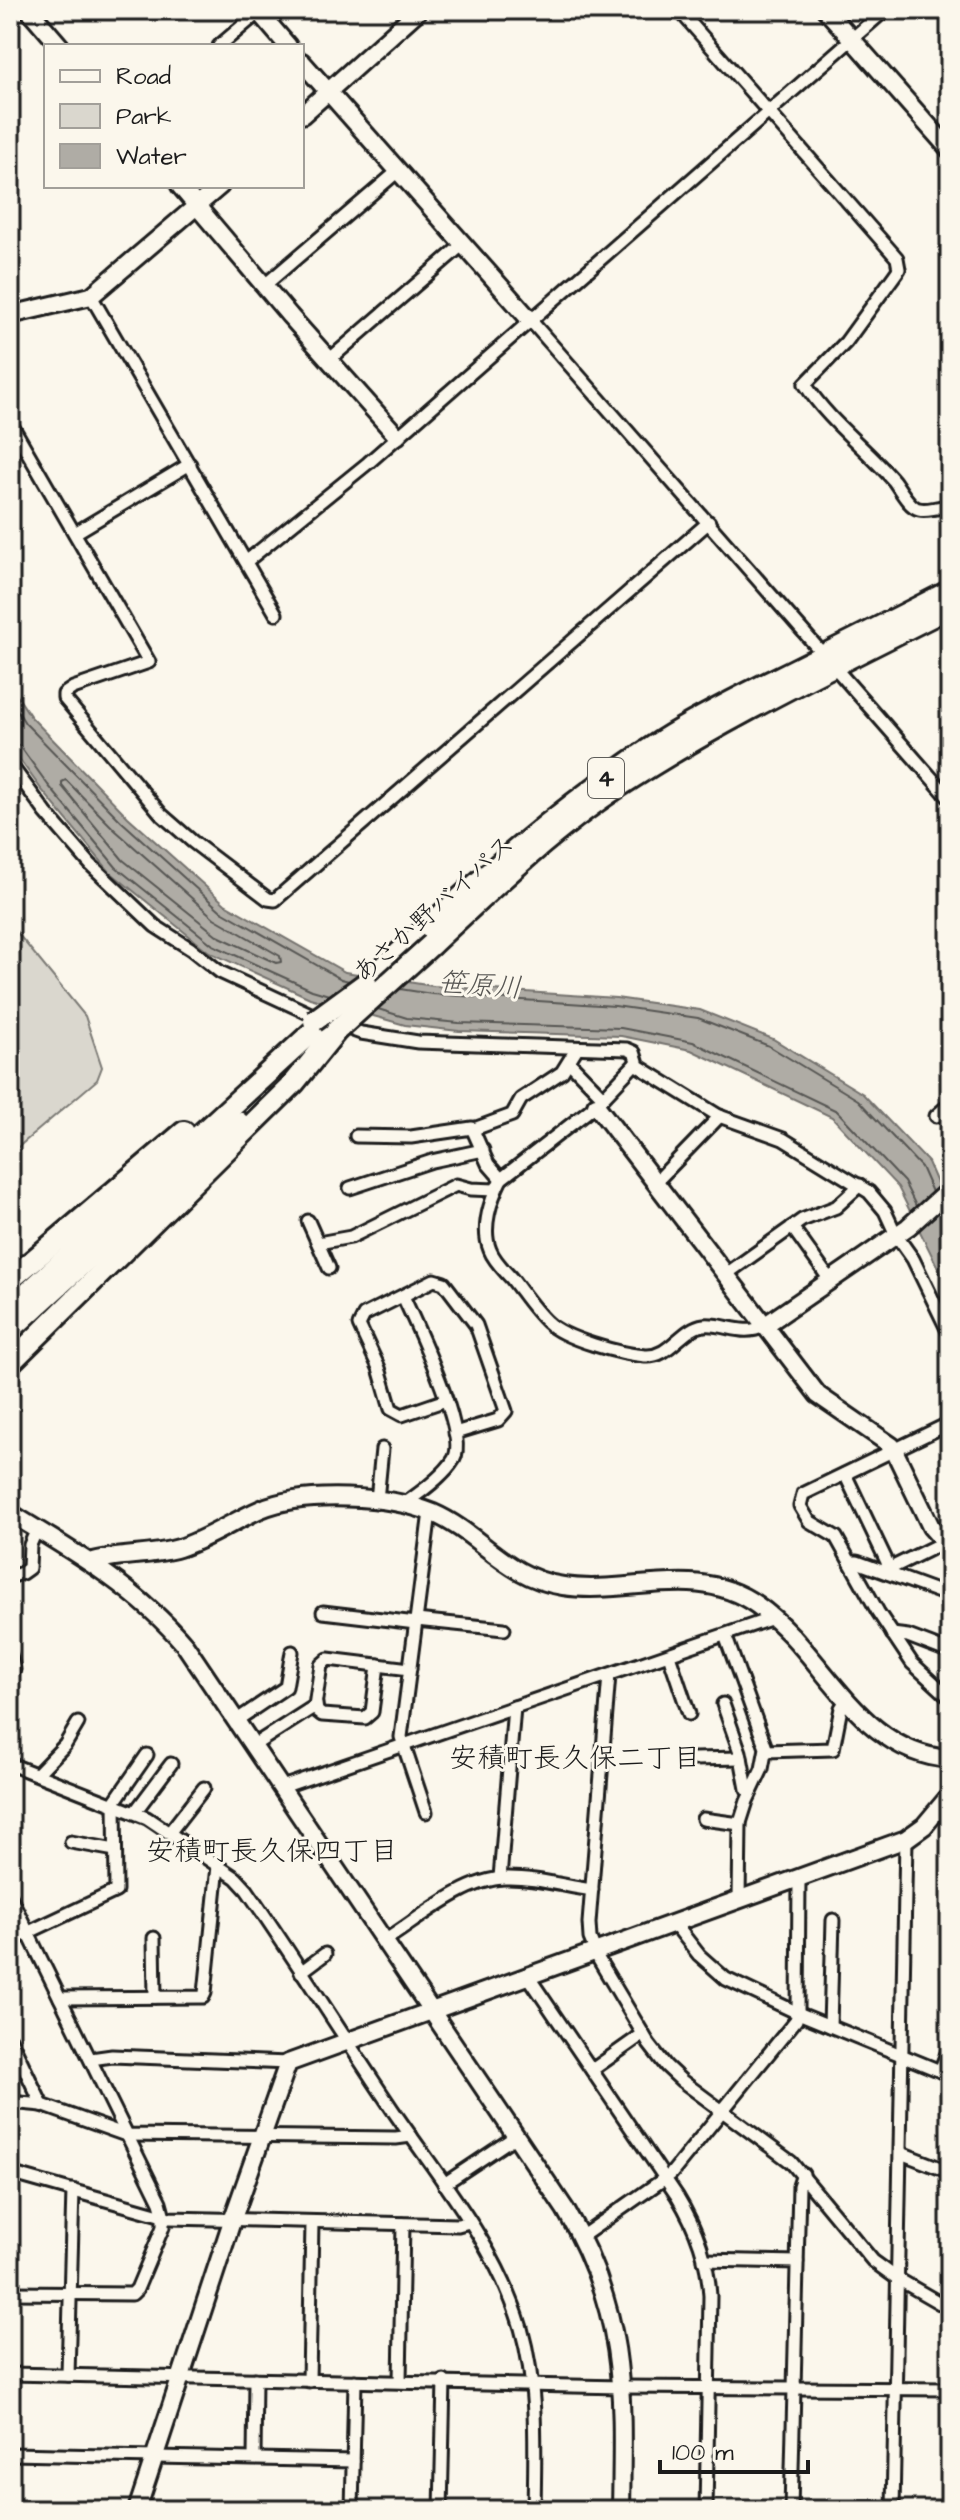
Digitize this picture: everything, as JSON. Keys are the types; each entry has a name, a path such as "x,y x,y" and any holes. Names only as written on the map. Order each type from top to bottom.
{"highway":[{"name":"あさか野バイパス","path":"10,1309 324,1026 509,872 616,789 950,591"},
{"name":"あさか野バイパス","path":"828,661 950,607"},
{"name":"あさか野バイパス","path":"10,1330 366,983 423,942"},
{"path":"10,1280 324,1026"},
{"path":"10,1363 294,1083 324,1026"}],"street":[{"path":"29,10 58,44"},
{"path":"304,113 419,10"},
{"path":"679,10 893,254 899,266 897,272 846,342 807,380 806,386 882,467 913,506 921,509 950,505"},
{"path":"826,10 948,144"},
{"path":"247,561 368,463 885,10"},
{"path":"221,44 258,11 286,44"},
{"path":"304,64 950,799"},
{"path":"265,285 398,171"},
{"path":"182,188 397,436"},
{"path":"10,315 91,296 218,188"},
{"path":"329,360 462,245"},
{"path":"91,296 276,614"},
{"path":"10,422 149,662 73,688 64,694 64,698 162,815 268,899 275,900 709,522"},
{"path":"75,533 190,464"},
{"path":"10,764 46,813 129,904 220,972 302,1012 361,1033 418,1042 627,1049 637,1057 635,1064 600,1101 498,1185 471,1189 456,1185 351,1237 318,1243"},
{"path":"356,1136 411,1137 474,1129 512,1115 521,1099 560,1075 577,1048"},
{"path":"569,1062 600,1101 655,1183 818,1395 895,1449 931,1527 939,1536 949,1534"},
{"path":"635,1064 720,1116 783,1139 860,1185 879,1204 921,1273 950,1335"},
{"path":"936,1116 950,1104"},
{"path":"655,1183 720,1116"},
{"path":"474,1129 498,1185 487,1226 490,1252 548,1324 579,1340 647,1356 661,1353 693,1329 704,1325 741,1331 754,1331 764,1326 896,1235 950,1189"},
{"path":"350,1188 432,1161 483,1150"},
{"path":"725,1275 807,1217 836,1207 860,1185"},
{"path":"308,1221 329,1268"},
{"path":"792,1227 830,1280"},
{"path":"446,1400 402,1415 390,1407 379,1368 359,1325 364,1315 434,1280 444,1283 476,1325 506,1411 498,1420 455,1433"},
{"path":"403,1296 435,1368 457,1447 454,1460 404,1504"},
{"path":"949,1427 895,1449 801,1496 800,1506 809,1521 836,1537 912,1663 950,1698"},
{"path":"377,1500 382,1449"},
{"path":"845,1474 889,1571"},
{"path":"90,1562 118,1555 146,1555 180,1548 262,1509 282,1503 305,1499 377,1500 404,1504 449,1522 506,1565 544,1582 577,1588 677,1581 703,1583 748,1598 773,1618 879,1732 898,1746 918,1754 950,1759"},
{"path":"426,1812 401,1737 430,1512"},
{"path":"10,1513 129,1589 176,1633 254,1745 581,2237 608,2306 622,2387 621,2510"},
{"path":"10,1577 29,1568 30,1545 37,1529"},
{"path":"889,1571 936,1546 949,1534"},
{"path":"850,1562 889,1571 950,1596"},
{"path":"323,1612 504,1629"},
{"path":"282,1787 773,1618"},
{"path":"892,1634 908,1636 950,1652"},
{"path":"725,1635 764,1737 766,1751 740,1824 739,1900"},
{"path":"237,1720 286,1687 292,1652"},
{"path":"10,1655 14,1669 10,1678"},
{"path":"669,1655 689,1714"},
{"path":"378,1665 372,1712 365,1718 322,1715 317,1711 321,1665 328,1659 378,1665 410,1669"},
{"path":"609,1675 589,1930 595,1951 643,2034 671,2071 773,2147 803,2174 864,2253 898,2279 950,2309"},
{"path":"766,1751 833,1749 841,1708 847,1699"},
{"path":"254,1745 316,1704"},
{"path":"723,1704 750,1793"},
{"path":"500,1878 514,1707"},
{"path":"37,1774 65,1745 78,1723"},
{"path":"10,1941 116,1891 114,1803 147,1755"},
{"path":"694,1759 741,1758"},
{"path":"10,1764 135,1812 236,1878 247,1890 492,2257 510,2294 524,2338 533,2383 536,2432 534,2510"},
{"path":"135,1812 171,1764"},
{"path":"169,1833 204,1788"},
{"path":"91,2059 112,2056 288,2063 906,1839 924,1826 950,1795"},
{"path":"703,1819 740,1824"},
{"path":"893,2510 906,1839"},
{"path":"71,1842 115,1850"},
{"path":"60,1998 198,1999 205,1993 218,1866"},
{"path":"384,1941 464,1890 500,1878 592,1890"},
{"path":"581,2237 665,2179 795,2022 798,2013 799,1879"},
{"path":"10,1896 160,2202 164,2217 162,2230 134,2293 10,2293"},
{"path":"830,2026 833,1920"},
{"path":"674,1923 699,1955 726,1979 798,2013 945,2073 950,2046"},
{"path":"154,1938 155,1997"},
{"path":"301,1972 325,1954"},
{"path":"528,1976 691,2221 704,2260 710,2296 706,2510"},
{"path":"592,2070 643,2034"},
{"path":"10,2038 42,2105"},
{"path":"137,2510 232,2221 288,2063"},
{"path":"10,2102 42,2105 126,2135 411,2136"},
{"path":"444,2184 516,2136"},
{"path":"901,2153 950,2172"},
{"path":"10,2173 164,2217 312,2223 458,2225 469,2222"},
{"path":"791,2510 799,2186 803,2174"},
{"path":"68,2375 73,2190"},
{"path":"309,2381 312,2223"},
{"path":"400,2381 403,2224"},
{"path":"704,2260 797,2262"},
{"path":"10,2374 622,2387 950,2389"},
{"path":"254,2458 255,2379"},
{"path":"352,2510 355,2381"},
{"path":"441,2510 444,2381"},
{"path":"10,2454 353,2461"}],"green space":[{"path":"10,924 85,1016 102,1067 97,1080 10,1154"}],"water":[{"path":"10,685 31,717 128,817 225,904 345,972 433,986 616,998 700,1010 773,1039 863,1094 928,1162 950,1213 950,1292 898,1187 832,1117 691,1050 621,1036 459,1031 405,1025 310,998 209,952 110,872 41,789 10,746"}],"district":[{"name":"安積町長久保二丁目","path":"575,1757"},
{"name":"安積町長久保四丁目","path":"272,1850"}],"water label":[{"name":"笹原川","path":"480,984"}]}
